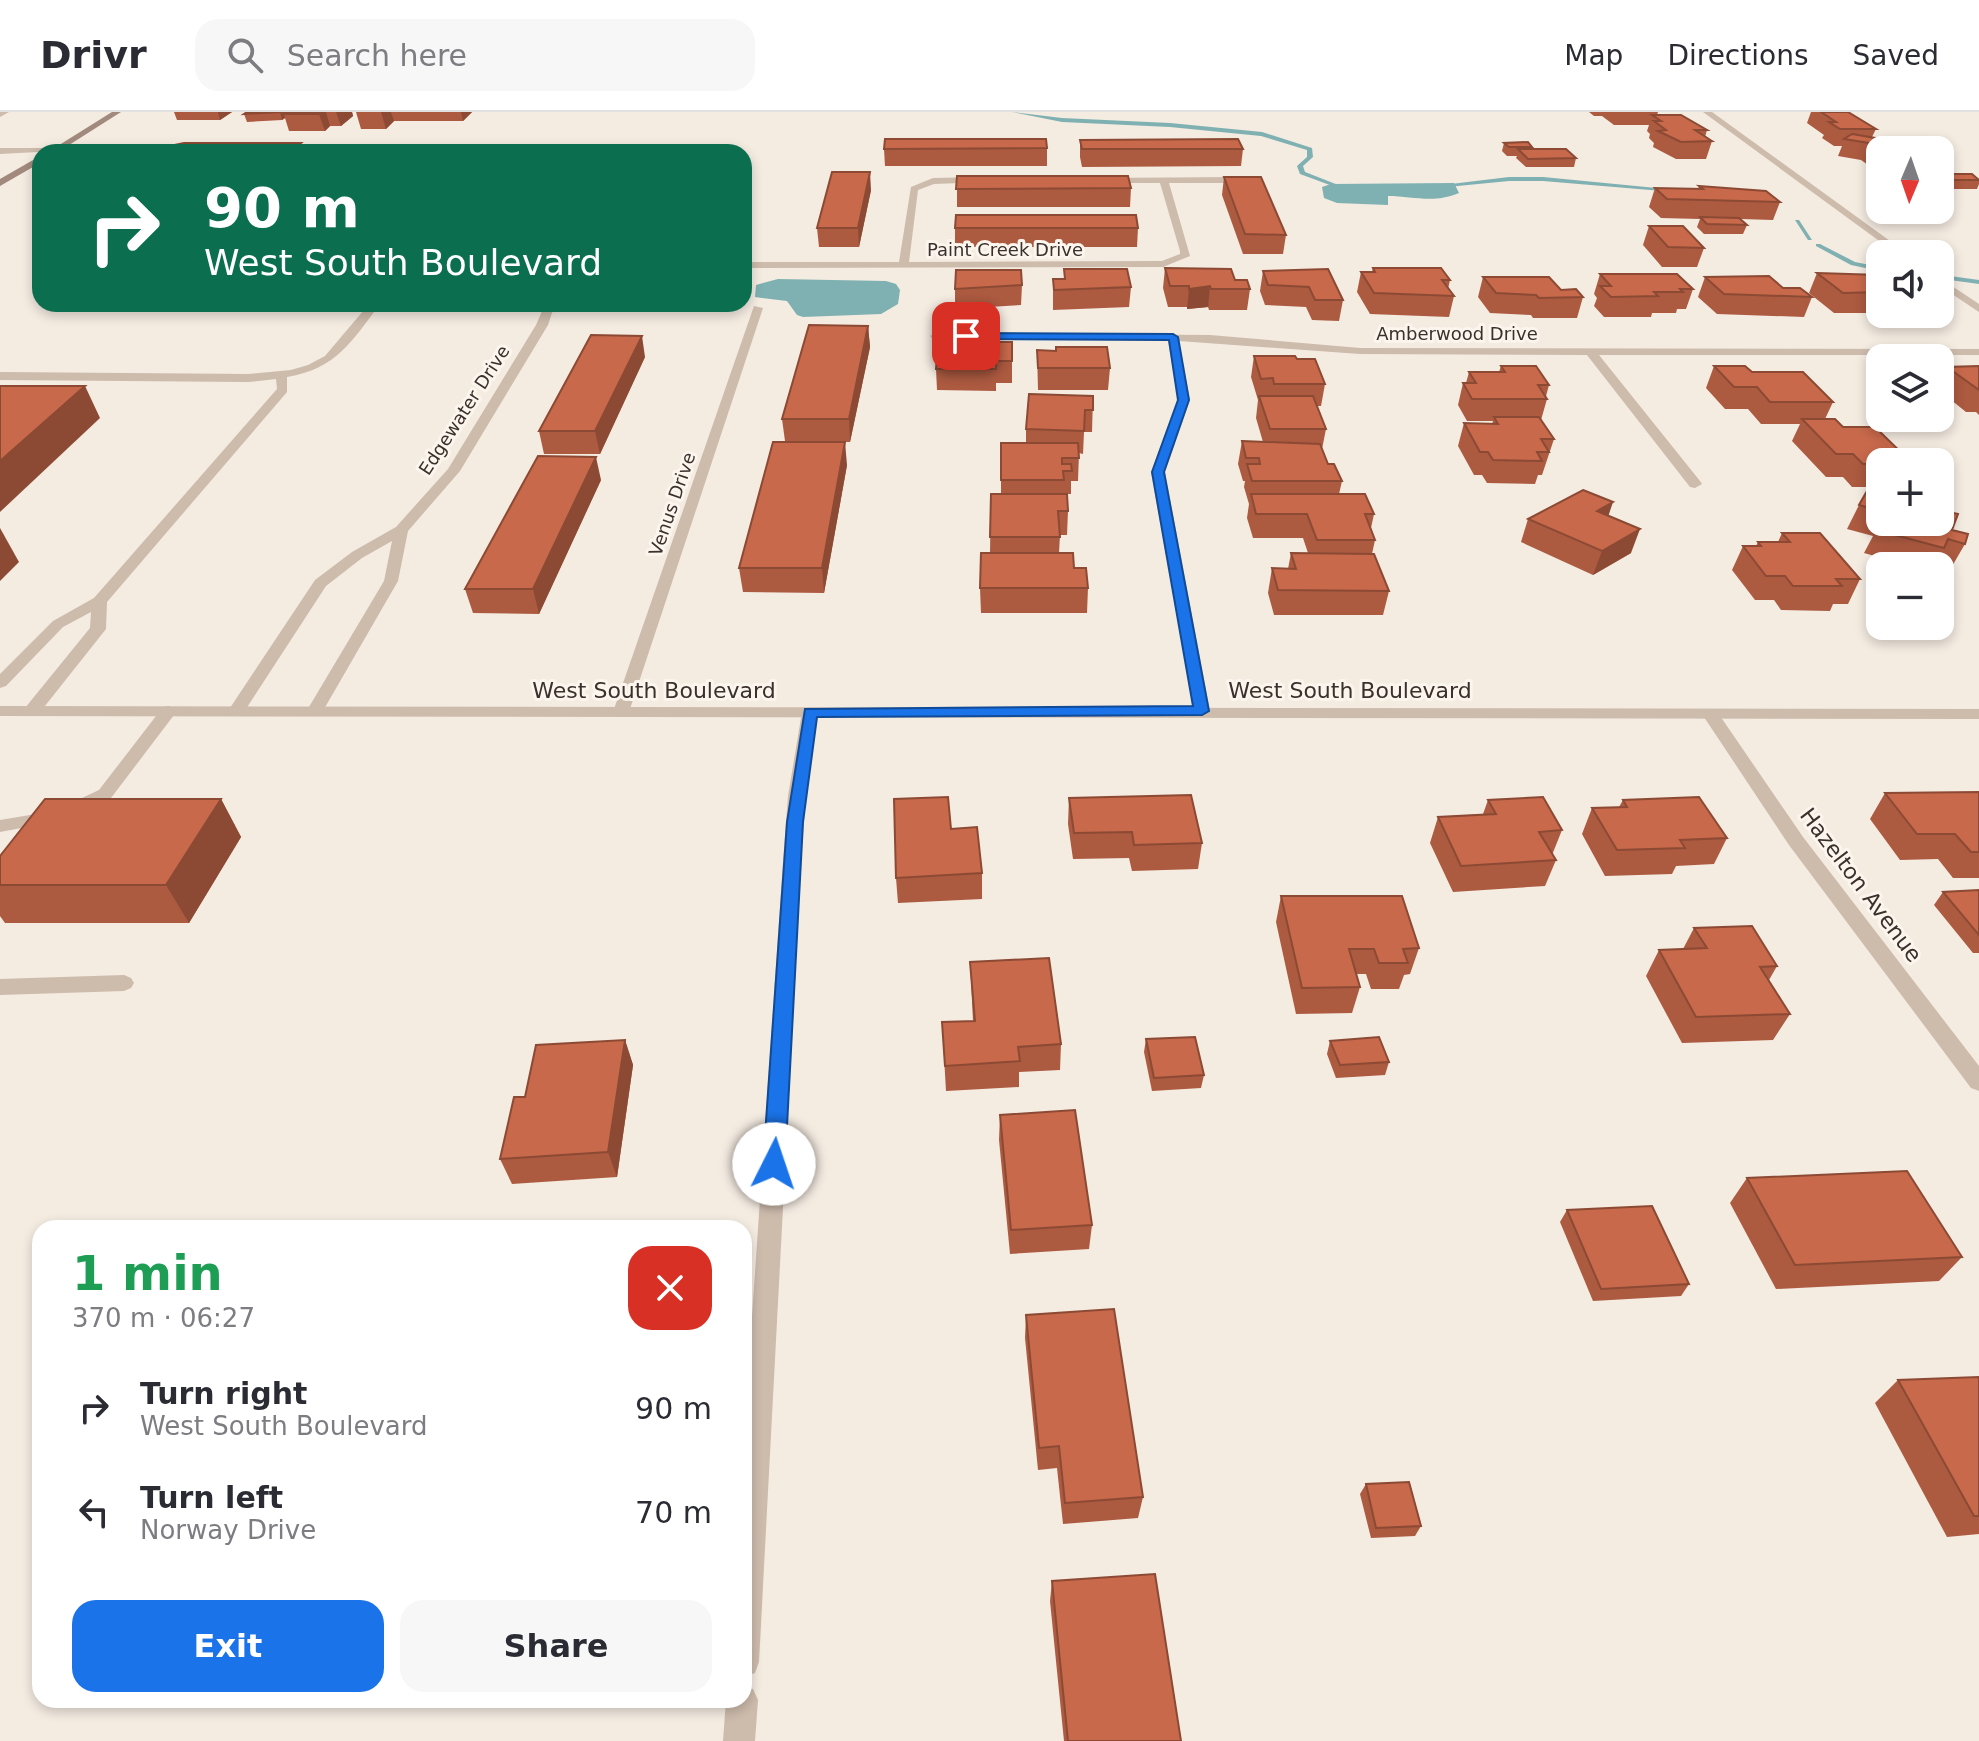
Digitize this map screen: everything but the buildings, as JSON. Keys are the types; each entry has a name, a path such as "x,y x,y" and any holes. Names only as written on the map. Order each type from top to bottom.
{"main road":[{"path":"65,144 117,112"},
{"path":"0,183 32,164"}],"street":[{"path":"1707,112 1884,240"},
{"path":"0,151 32,152"},
{"path":"904,265 914,189 933,181 997,180"},
{"path":"1088,180 1237,180"},
{"name":"Paint Creek Drive","path":"752,265 1147,265 1177,262 1185,256 1185,251 1164,180"},
{"path":"1954,291 1979,309"},
{"name":"Venus Drive","path":"621,712 758,308"},
{"path":"2,377 249,378 281,375 328,360 368,312"},
{"name":"Edgewater Drive","path":"236,711 320,583 357,555 401,530 453,471 547,312"},
{"name":"Amberwood Drive","path":"936,336 1173,337 1242,340 1345,351 1979,352"},
{"path":"1173,337 1184,400 1158,472 1202,711"},
{"path":"1590,351 1695,484"},
{"path":"0,683 58,624 99,601 283,389 281,375"},
{"path":"314,712 391,581 401,530"},
{"path":"31,712 98,629 99,601"},
{"name":"West South Boulevard","path":"0,711 1979,714"},
{"path":"0,826 58,816 105,794 169,711"},
{"path":"752,1529 793,848 797,796 810,712"},
{"name":"Hazelton Avenue","path":"1710,714 1796,841 1979,1082"},
{"path":"0,987 124,983"},
{"path":"739,1741 741,1708"}],"water":[{"path":"1454,183 1459,193 1432,199 1388,196 1388,205 1337,203 1324,198 1322,187 1331,184"},
{"path":"778,279 886,281 896,284 900,290 898,304 881,314 803,317 797,315 787,301 755,297 756,285"}],"waterway":[{"path":"1015,112 1062,120 1170,125 1262,134 1310,149 1310,157 1300,166 1302,173 1348,190"},
{"path":"1437,186 1543,179 1674,190"},
{"path":"1797,221 1810,239"},
{"path":"1818,245 1853,264 1866,266"},
{"path":"1954,278 1979,282"}],"route":[{"path":"774,1164 797,796 810,712 1202,711 1158,472 1184,400 1183,380 1173,337 966,336"}]}
